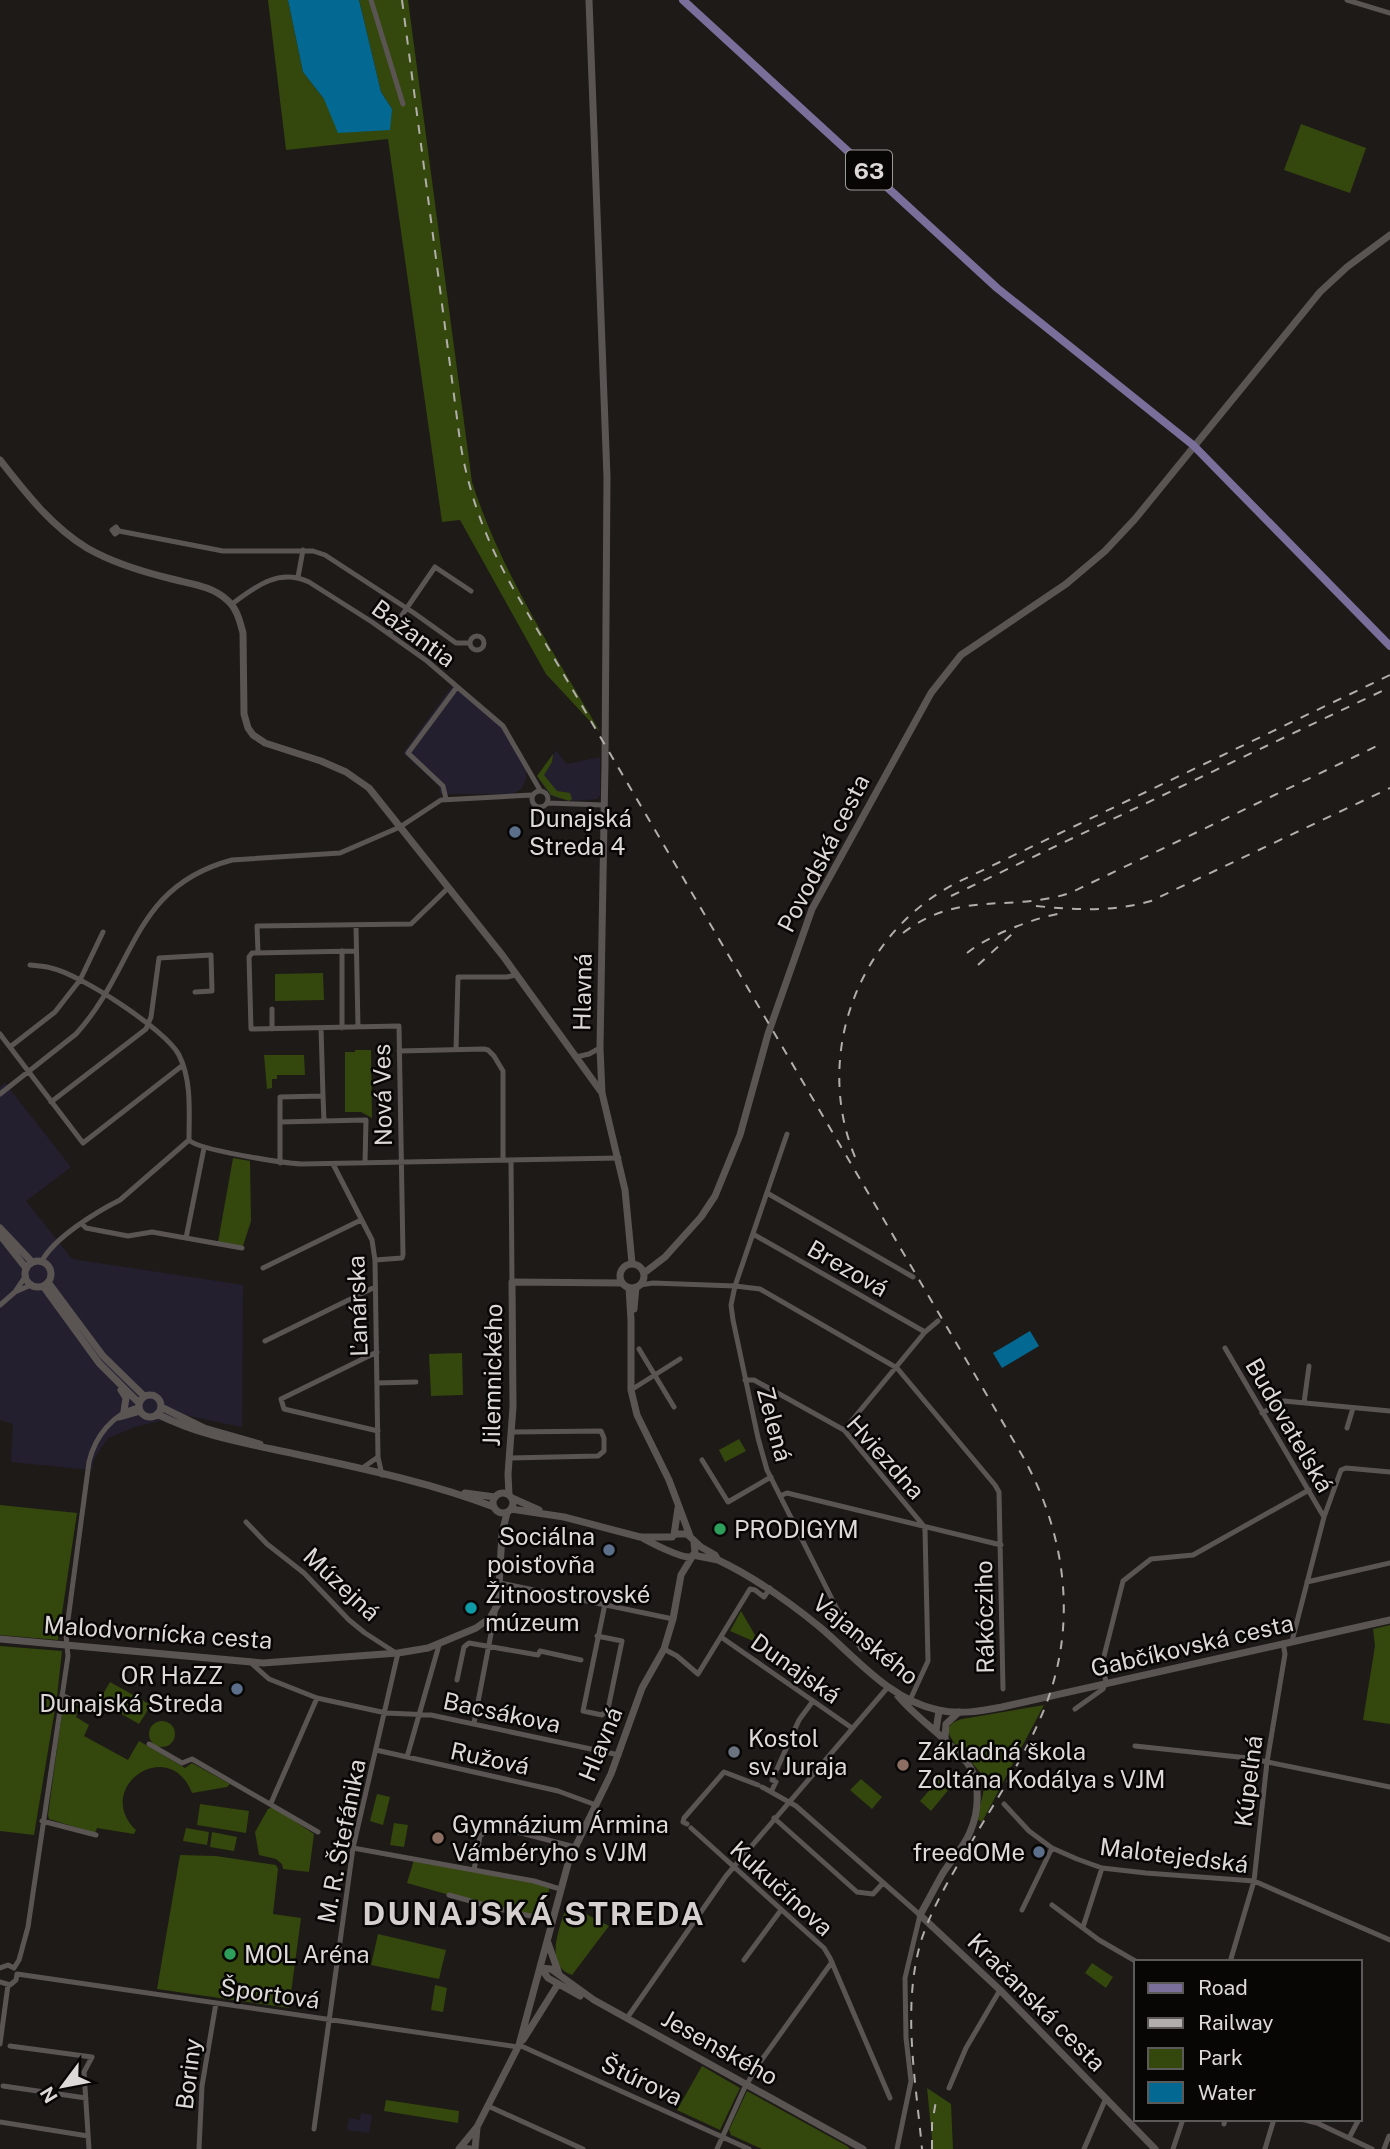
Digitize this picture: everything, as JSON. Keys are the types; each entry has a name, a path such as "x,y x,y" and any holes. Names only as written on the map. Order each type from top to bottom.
{"main road":[{"name":"63","path":"683,0 997,288 1193,445 1390,646"}],"street":[{"path":"372,0 403,104"},
{"name":"Hlavná","path":"589,0 607,477 600,1048 602,1094 619,1158 628,1211 632,1264"},
{"path":"1347,0 1390,13"},
{"name":"Povodská cesta","path":"643,1272 665,1257 701,1217 715,1195 740,1135 768,1034 812,909 940,680 961,655 1066,584 1105,551 1135,519 1320,292 1347,267 1390,235"},
{"path":"0,460 44,512 73,539 135,569 213,590 232,604 243,633 244,714 253,736 265,743 321,761 362,782 384,805 516,975 602,1094"},
{"path":"119,531 223,551 313,551 325,555 456,643 470,643"},
{"path":"232,604 267,580 284,576 298,577 303,550"},
{"path":"389,634 435,567 471,591"},
{"name":"Bažantia","path":"298,577 427,661 503,726 540,790"},
{"path":"446,799 443,786 408,753 457,687"},
{"path":"2,1092 76,1034 106,996 147,918 171,890 189,877 232,860 340,853 400,827 432,804 446,799 532,795 540,790 547,794 548,803"},
{"path":"532,795 532,802 541,807 548,803 603,805"},
{"path":"258,952 257,926 411,925 448,888"},
{"name":"Nová Ves","path":"356,926 358,1027"},
{"path":"10,1047 55,1012 80,980 103,932"},
{"path":"272,1009 272,1029 251,1029 249,957 252,953 342,951 356,948"},
{"name":"Nová Ves","path":"342,951 342,1028"},
{"path":"51,1102 146,1029 159,958 211,955 212,991 195,992"},
{"path":"30,965 52,968 80,980 149,1024 171,1043 183,1065 188,1086 189,1140 192,1144 204,1148 280,1163 619,1158"},
{"path":"456,1050 458,977 516,975"},
{"name":"Nová Ves","path":"272,1029 398,1026 402,1258 375,1260"},
{"path":"321,1028 324,1121"},
{"path":"0,1034 83,1143 183,1065"},
{"path":"576,1057 600,1048"},
{"path":"399,1051 488,1049 503,1071 502,1160"},
{"path":"280,1163 280,1097 323,1096"},
{"name":"Nová Ves","path":"281,1122 366,1120 365,1163"},
{"name":"Zelená","path":"787,1134 735,1286 732,1312 758,1438 771,1477 861,1649"},
{"path":"15,1293 28,1269 42,1261 48,1250 120,1200 189,1140"},
{"path":"186,1238 204,1148"},
{"path":"510,1160 512,1282"},
{"name":"Ľanárska","path":"332,1164 372,1240 375,1260 378,1457 382,1475"},
{"path":"767,1193 913,1277"},
{"path":"263,1268 361,1220"},
{"path":"82,1224 86,1228 128,1236 152,1232 242,1248"},
{"path":"0,1228 28,1269 32,1285"},
{"path":"0,1234 28,1269"},
{"name":"Brezová","path":"753,1234 925,1332"},
{"path":"42,1261 50,1270 51,1277 46,1284"},
{"path":"632,1264 652,1283"},
{"name":"Jilemnického","path":"602,1282 632,1264"},
{"path":"643,1272 632,1286 631,1390 637,1415 669,1480 692,1539 692,1556 681,1575"},
{"path":"620,1273 632,1286"},
{"name":"Jilemnického","path":"509,1511 512,1282 602,1282 632,1286"},
{"path":"632,1286 652,1283 760,1289 897,1368"},
{"path":"0,1305 15,1293 32,1285 46,1284"},
{"path":"46,1284 126,1398 124,1412"},
{"path":"46,1284 148,1417 159,1411"},
{"path":"265,1341 375,1287"},
{"path":"844,1430 925,1332 938,1321"},
{"name":"Budovateľská","path":"1225,1348 1324,1517 1287,1642"},
{"path":"639,1349 674,1407"},
{"path":"377,1352 281,1399 284,1409 378,1431"},
{"path":"631,1390 680,1359"},
{"path":"1304,1403 1309,1366"},
{"name":"Rákócziho","path":"897,1368 999,1492 1003,1689"},
{"name":"Hviezdna","path":"745,1380 754,1380 844,1430 923,1525"},
{"path":"115,1381 140,1404"},
{"path":"377,1383 416,1381"},
{"path":"116,1419 151,1394 156,1396 159,1411"},
{"path":"1262,1413 1284,1401 1390,1411"},
{"path":"0,1982 8,1985 15,1982 15,1971 27,1927 68,1656 66,1635 89,1462 99,1437 124,1412 140,1404"},
{"path":"1347,1428 1353,1408"},
{"path":"159,1411 202,1434 456,1492 510,1497 550,1514 640,1537 676,1553 718,1560"},
{"path":"510,1458 598,1456 604,1451 601,1431 512,1432"},
{"path":"360,1469 378,1457"},
{"path":"702,1460 728,1502 771,1477"},
{"path":"1324,1517 1341,1470 1346,1468 1390,1472"},
{"name":"Jilemnického","path":"496,1509 497,1496 508,1474"},
{"path":"1075,1709 1103,1689 1106,1682 1102,1664 1123,1581 1151,1559 1193,1556 1309,1490"},
{"path":"456,1492 496,1509 550,1514"},
{"path":"780,1496 788,1493 1001,1545"},
{"path":"678,1508 672,1545 681,1575"},
{"path":"496,1509 502,1533"},
{"path":"474,1723 500,1583 502,1533 509,1511"},
{"name":"Múzejná","path":"246,1522 304,1573 349,1620 397,1653"},
{"path":"910,1700 928,1661 923,1525"},
{"path":"640,1537 674,1536 682,1533 715,1555 718,1560"},
{"name":"Vajanského","path":"718,1560 770,1588 820,1627 890,1689 910,1700 939,1710 959,1713 1002,1707"},
{"path":"1307,1581 1390,1563"},
{"name":"Hlavná","path":"519,2046 560,1889 575,1847 619,1755 642,1688 664,1649 681,1575"},
{"path":"500,1583 673,1619"},
{"name":"Dunajská","path":"664,1649 698,1674 750,1589 764,1597 770,1588"},
{"path":"597,1636 622,1640 608,1709 602,1715 583,1711 597,1636 604,1604"},
{"path":"397,1653 439,1645 470,1631 495,1612"},
{"name":"Gabčíkovská cesta","path":"1002,1707 1390,1620"},
{"name":"Dunajská","path":"721,1637 852,1728"},
{"name":"Malodvornícka cesta","path":"0,1639 250,1662 397,1653"},
{"name":"Kúpeľná","path":"1231,1960 1254,1881 1267,1762 1287,1642"},
{"path":"457,1679 465,1645 471,1643 538,1655 540,1651 581,1660"},
{"path":"418,1713 439,1645"},
{"path":"68,1656 83,1647"},
{"name":"M. R. Štefánika","path":"314,2129 353,1848 386,1713 397,1653"},
{"name":"Bacsákova","path":"250,1662 265,1675 289,1688 317,1698 386,1713 418,1713 474,1723 619,1755"},
{"path":"265,1675 272,1662"},
{"path":"627,2018 733,1868 852,1728 890,1689 945,1739 975,1775 976,1805 971,1830 920,1915 905,1978 910,2087 897,2149"},
{"path":"62,1695 96,1712"},
{"path":"271,1803 317,1698"},
{"path":"813,1701 799,1720 772,1780 776,1782 771,1792 789,1801 920,1915"},
{"path":"936,1730 939,1710"},
{"name":"Bacsákova","path":"407,1757 418,1713"},
{"path":"945,1739 946,1724 959,1713"},
{"path":"149,1744 182,1763 192,1759 318,1832"},
{"path":"1135,1746 1248,1758 1390,1787"},
{"name":"Ružová","path":"376,1750 558,1791 596,1805"},
{"name":"Kukučínova","path":"771,1792 724,1772 687,1824 824,1948 890,2098"},
{"name":"Malotejedská","path":"1004,1804 1029,1831 1052,1848 1102,1868 1254,1881 1390,1940"},
{"name":"Kukučínova","path":"774,1818 857,1892 864,1895 873,1894 883,1883"},
{"path":"42,1821 96,1835"},
{"path":"474,1871 480,1836 491,1828 500,1827 575,1847"},
{"path":"353,1848 534,1881 560,1889"},
{"path":"1022,1910 1052,1848"},
{"path":"1083,1927 1102,1868"},
{"path":"449,1895 553,1920"},
{"path":"1052,1905 1099,1940 1134,1960"},
{"path":"744,1960 781,1910"},
{"name":"Kračanská cesta","path":"920,1915 1000,1990 1155,2149"},
{"path":"460,2148 477,2127 519,2046 559,1980 547,1942"},
{"path":"19,1960 22,1970 30,1976"},
{"path":"717,2149 747,2083 832,1962"},
{"name":"Športová","path":"0,1968 5,1965 30,1976 519,2046"},
{"name":"Jesenského","path":"541,1968 551,1969 559,1980 585,1998 594,2000 864,2148"},
{"path":"0,2044 8,1985"},
{"path":"949,2088 966,2048 1000,1990"},
{"name":"Boriny","path":"199,2149 202,2085 216,2003"},
{"path":"10,2046 92,2057 84,2072 89,2149"},
{"name":"Štúrova","path":"519,2046 749,2149"},
{"path":"3,2086 86,2098"},
{"path":"1084,2149 1106,2098"},
{"path":"488,2106 583,2149"},
{"path":"1173,2149 1182,2121"},
{"path":"1265,2149 1273,2121"},
{"path":"1318,2121 1372,2149"},
{"path":"1349,2138 1358,2121"},
{"path":"0,2122 88,2136"},
{"path":"460,2148 472,2149 477,2127"},
{"path":"1384,2149 1390,2136"}],"shaded area":[{"path":"455,682 497,718 526,770 526,780 521,789 512,794 440,794 439,786 403,753"},
{"path":"556,751 567,764 600,757 600,795 597,799 571,801 550,795 537,776"},
{"path":"5,1083 71,1167 26,1201 72,1259 243,1285 242,1427 184,1415 135,1427 108,1438 94,1459 92,1470 11,1462 13,1424 0,1420 0,1087"},
{"path":"361,2113 372,2115 369,2133 347,2130 349,2118 360,2120"}],"green space":[{"path":"268,0 288,0 303,72 324,99 392,109 381,92 359,0 408,0 472,482 513,579 600,732 546,674 460,520 442,522 388,139 286,150"},
{"path":"1301,124 1366,148 1350,193 1284,170"},
{"path":"553,754 552,762 544,775 557,791 570,793 572,799 569,801 551,795 537,776"},
{"path":"323,973 324,1000 275,1001 275,974"},
{"path":"371,1050 372,1118 361,1112 345,1112 345,1052"},
{"path":"264,1055 304,1055 305,1075 277,1075 277,1079 272,1079 272,1088 267,1089"},
{"path":"233,1158 250,1161 251,1221 243,1246 218,1242"},
{"path":"462,1353 463,1395 431,1396 429,1354"},
{"path":"739,1439 746,1451 725,1462 719,1450"},
{"path":"0,1505 77,1513 58,1640 0,1635"},
{"path":"741,1611 755,1635 753,1641 730,1631"},
{"path":"1390,1625 1390,1724 1363,1720 1375,1646 1373,1629"},
{"path":"0,1646 62,1651 34,1835 0,1831"},
{"path":"110,1682 151,1705 139,1724 99,1701"},
{"path":"66,1702 79,1708 76,1717 89,1725 84,1736 128,1760 139,1741 185,1768 192,1763 230,1784 227,1787 192,1793 181,1776 167,1768 153,1768 139,1774 128,1784 123,1798 125,1814 136,1830 134,1834 97,1828 95,1833 49,1819 63,1705"},
{"path":"1044,1705 982,1822 977,1819 984,1781 981,1773 951,1738 949,1730 952,1724 962,1719"},
{"path":"162,1721 171,1725 175,1734 171,1743 162,1747 153,1743 149,1734 153,1725"},
{"path":"861,1779 882,1797 872,1809 850,1790"},
{"path":"939,1779 950,1788 931,1811 920,1801"},
{"path":"377,1794 390,1797 383,1825 370,1821"},
{"path":"200,1804 249,1811 246,1833 197,1825"},
{"path":"273,1807 314,1834 309,1872 283,1869 276,1859 259,1855 255,1832 268,1809"},
{"path":"394,1823 408,1825 404,1847 390,1845"},
{"path":"186,1828 209,1832 207,1845 183,1841"},
{"path":"212,1832 237,1837 234,1851 210,1847"},
{"name":"MOL Aréna","path":"180,1855 216,1856 276,1865 278,1869 273,1914 301,1918 289,2008 157,1989"},
{"path":"414,1860 550,1886 542,1918 407,1883"},
{"path":"567,1904 609,1926 572,1975 563,1970 556,1954 558,1933"},
{"path":"378,1934 446,1950 439,1979 371,1965"},
{"path":"1092,1963 1113,1977 1106,1988 1085,1973"},
{"path":"435,1985 447,1988 443,2012 431,2010"},
{"path":"702,2066 740,2088 720,2130 677,2110"},
{"path":"927,2088 951,2104 953,2149 933,2149"},
{"path":"747,2091 850,2149 762,2149 731,2135 729,2130"},
{"path":"386,2100 459,2111 458,2123 384,2111"}],"water":[{"path":"288,0 359,0 381,92 392,109 390,130 338,133 324,99 303,72"},
{"path":"1030,1331 1039,1346 1002,1368 993,1353"}],"railway":[{"path":"402,0 460,441 474,501 489,540 517,595 1022,1455 1038,1486 1058,1552 1064,1619 1052,1686 1026,1748 933,1910 916,1964 911,2016 922,2149"},
{"path":"855,1157 843,1118 839,1078 843,1039 853,1001 870,965 893,933 922,905 956,883 1390,675"},
{"path":"951,896 1382,691"},
{"path":"903,933 924,919 965,906 1026,902 1070,893 1379,745"},
{"path":"1036,906 1094,909 1151,901 1390,788"},
{"path":"967,953 1012,928 1062,913"},
{"path":"978,965 1012,934"},
{"path":"932,2149 936,2101"}],"place":[{"name":"Dunajská Streda 4","path":"515,832"},
{"name":"PRODIGYM","path":"720,1529"},
{"name":"Sociálna poisťovňa","path":"609,1550"},
{"name":"Žitnoostrovské múzeum","path":"471,1608"},
{"name":"OR HaZZ Dunajská Streda","path":"237,1689"},
{"name":"Kostol sv. Juraja","path":"734,1752"},
{"name":"Základná škola Zoltána Kodálya s VJM","path":"903,1765"},
{"name":"Gymnázium Ármina Vámbéryho s VJM","path":"438,1838"},
{"name":"freedOMe","path":"1039,1852"},
{"name":"MOL Aréna","path":"230,1954"}],"district":[{"name":"DUNAJSKÁ STREDA","path":"534,1913"}]}
